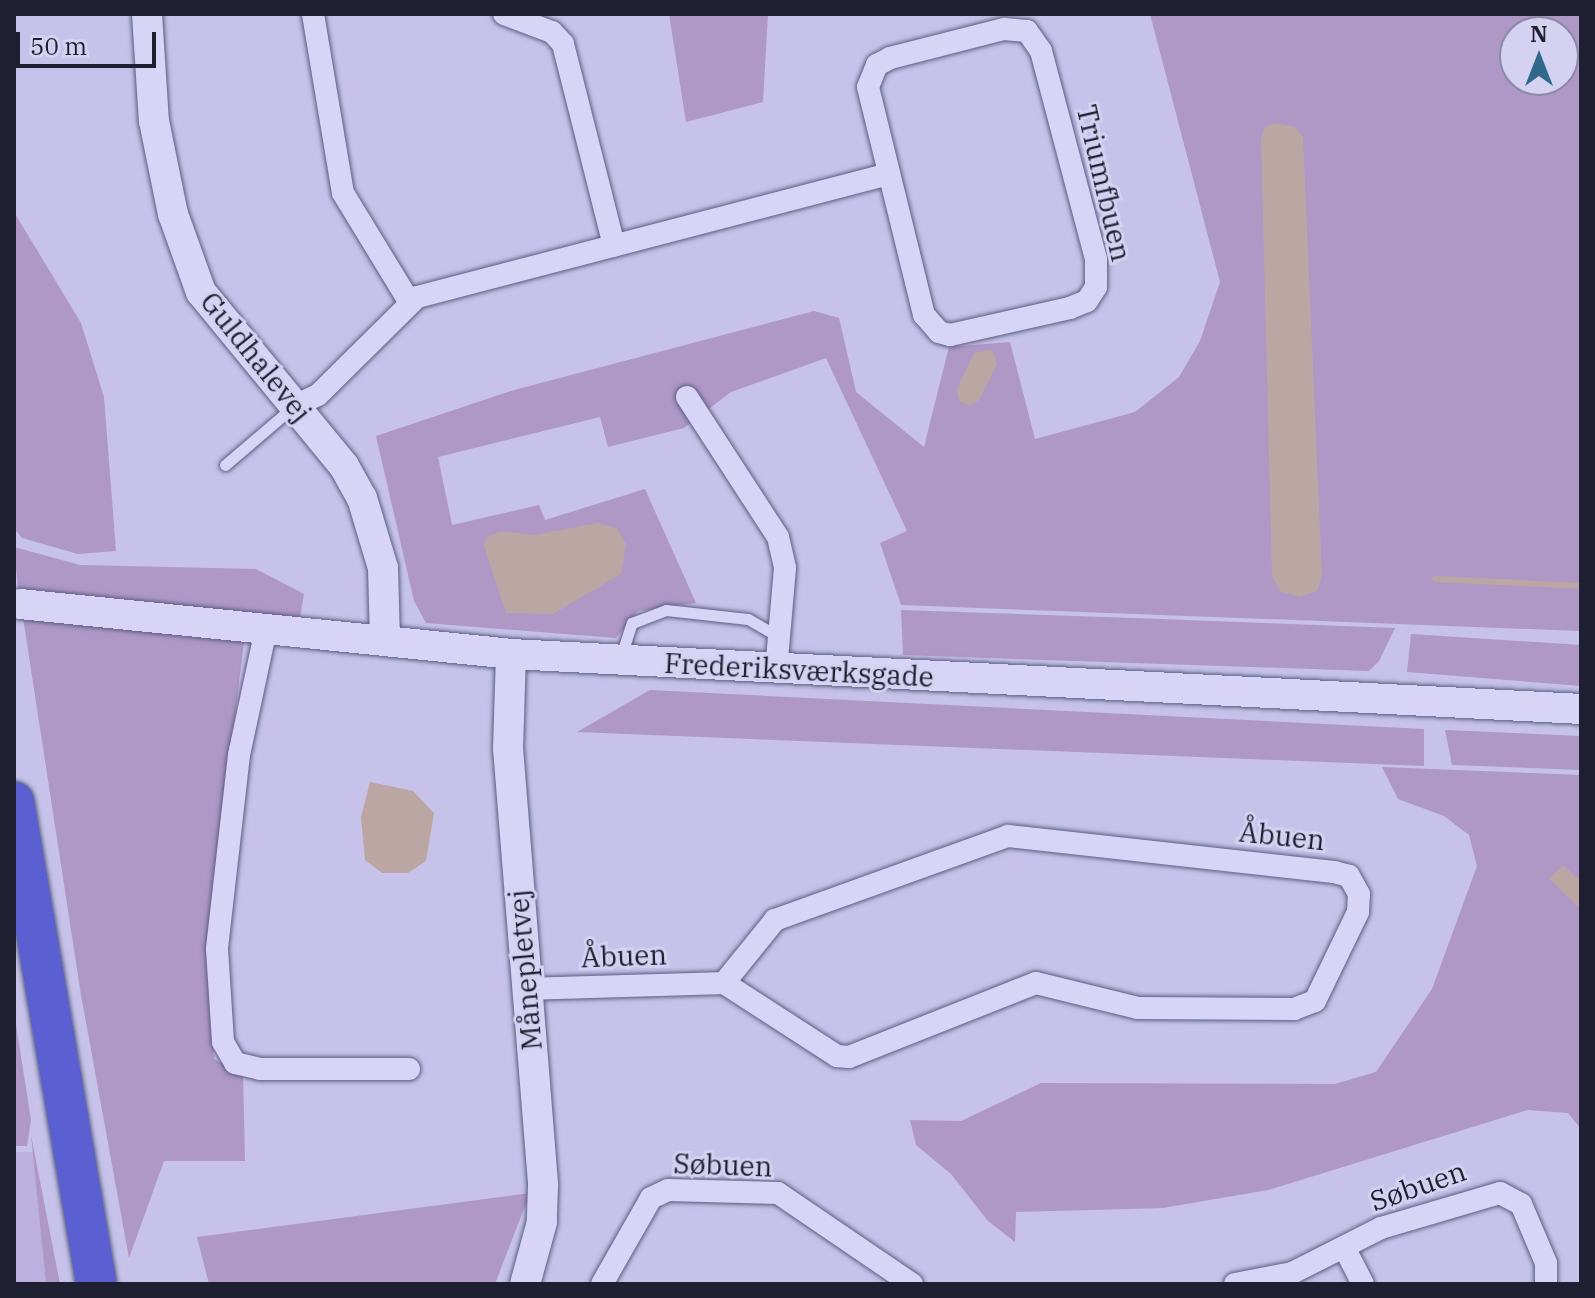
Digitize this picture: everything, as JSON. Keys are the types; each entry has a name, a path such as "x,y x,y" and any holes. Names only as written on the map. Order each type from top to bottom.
{"highway":[{"path":"14,802 96,1284"}],"street":[{"name":"Guldhalevej","path":"147,14 154,121 173,214 201,292 236,341 344,466 375,532 383,568 385,641"},
{"path":"313,14 343,193 409,301"},
{"path":"504,14 552,32 563,44 614,246"},
{"name":"Triumfbuen","path":"1004,29 1027,31 1041,51 1096,259 1092,295 1070,308 962,336 939,332 924,315 886,175 868,87 877,65 1004,29"},
{"path":"295,406 318,395 409,301 886,175"},
{"path":"687,397 778,537 785,568 776,670"},
{"name":"Frederiksværksgade","path":"20,604 511,654 1581,709"},
{"path":"266,629 241,741 217,949 223,1042 235,1063 260,1069 409,1069"},
{"name":"Månepletvej","path":"511,654 508,748 543,1186 540,1234 525,1284"},
{"name":"Åbuen","path":"526,989 724,983 837,1056 849,1057 1036,983 1138,1008 1294,1009 1315,1001 1358,912 1359,894 1349,876 1334,872 1008,836 775,920 724,983"},
{"name":"Søbuen","path":"603,1283 651,1198 668,1190 778,1193 912,1284"},
{"name":"Søbuen","path":"1235,1284 1292,1273 1381,1228 1500,1193 1521,1204 1546,1263 1546,1284"},
{"path":"1344,1247 1363,1284"}],"lane":[{"path":"225,465 295,406"},
{"path":"620,660 628,628 656,611 748,619 779,637"}],"shaded area":[{"path":"669,14 768,14 763,102 686,122"},
{"path":"1150,14 1581,14 1581,631 901,605 880,543 907,531 826,358 731,392 684,428 608,447 600,417 438,457 452,525 539,505 545,520 645,489 696,603 638,611 616,638 426,623 414,601 376,436 514,390 814,311 839,318 856,392 924,447 949,347 1010,342 1035,439 1135,412 1179,377 1200,341 1220,282"},
{"path":"1276,123 1295,127 1303,137 1322,575 1317,591 1299,597 1280,591 1272,576 1261,138 1265,127"},
{"path":"14,212 81,323 104,397 116,551 78,554 22,538 14,528"},
{"path":"993,351 997,365 979,400 969,406 959,401 957,389 974,353"},
{"path":"598,523 617,528 626,544 621,574 553,614 506,613 484,546 487,537 501,531 534,535"},
{"path":"14,547 80,565 256,569 304,594 300,618 18,588"},
{"path":"901,610 1395,628 1379,661 1369,671 903,655"},
{"path":"22,611 244,641 206,957 214,1059 243,1074 245,1161 164,1161 129,1258 81,995"},
{"path":"1411,634 1581,645 1581,686 1407,672"},
{"path":"650,690 1424,729 1424,766 577,732"},
{"path":"1445,730 1581,736 1581,770 1452,765"},
{"path":"1382,767 1581,775 1581,1129 1568,1113 1528,1110 1268,1190 1163,1208 1016,1212 1015,1242 988,1221 951,1174 916,1145 910,1120 961,1121 1041,1083 1335,1084 1376,1072 1432,989 1477,866 1469,835 1444,816 1398,799"},
{"path":"370,782 413,791 434,813 426,861 408,873 382,873 365,860 361,817"},
{"path":"1563,865 1581,882 1581,909 1549,879"},
{"path":"14,1012 31,1120 27,1146 14,1146"},
{"path":"31,1135 60,1284 46,1284"},
{"path":"14,1152 33,1152 46,1284 14,1284"},
{"path":"530,1193 495,1284 209,1284 197,1237"}],"waterway":[{"path":"1435,579 1581,586"}]}
